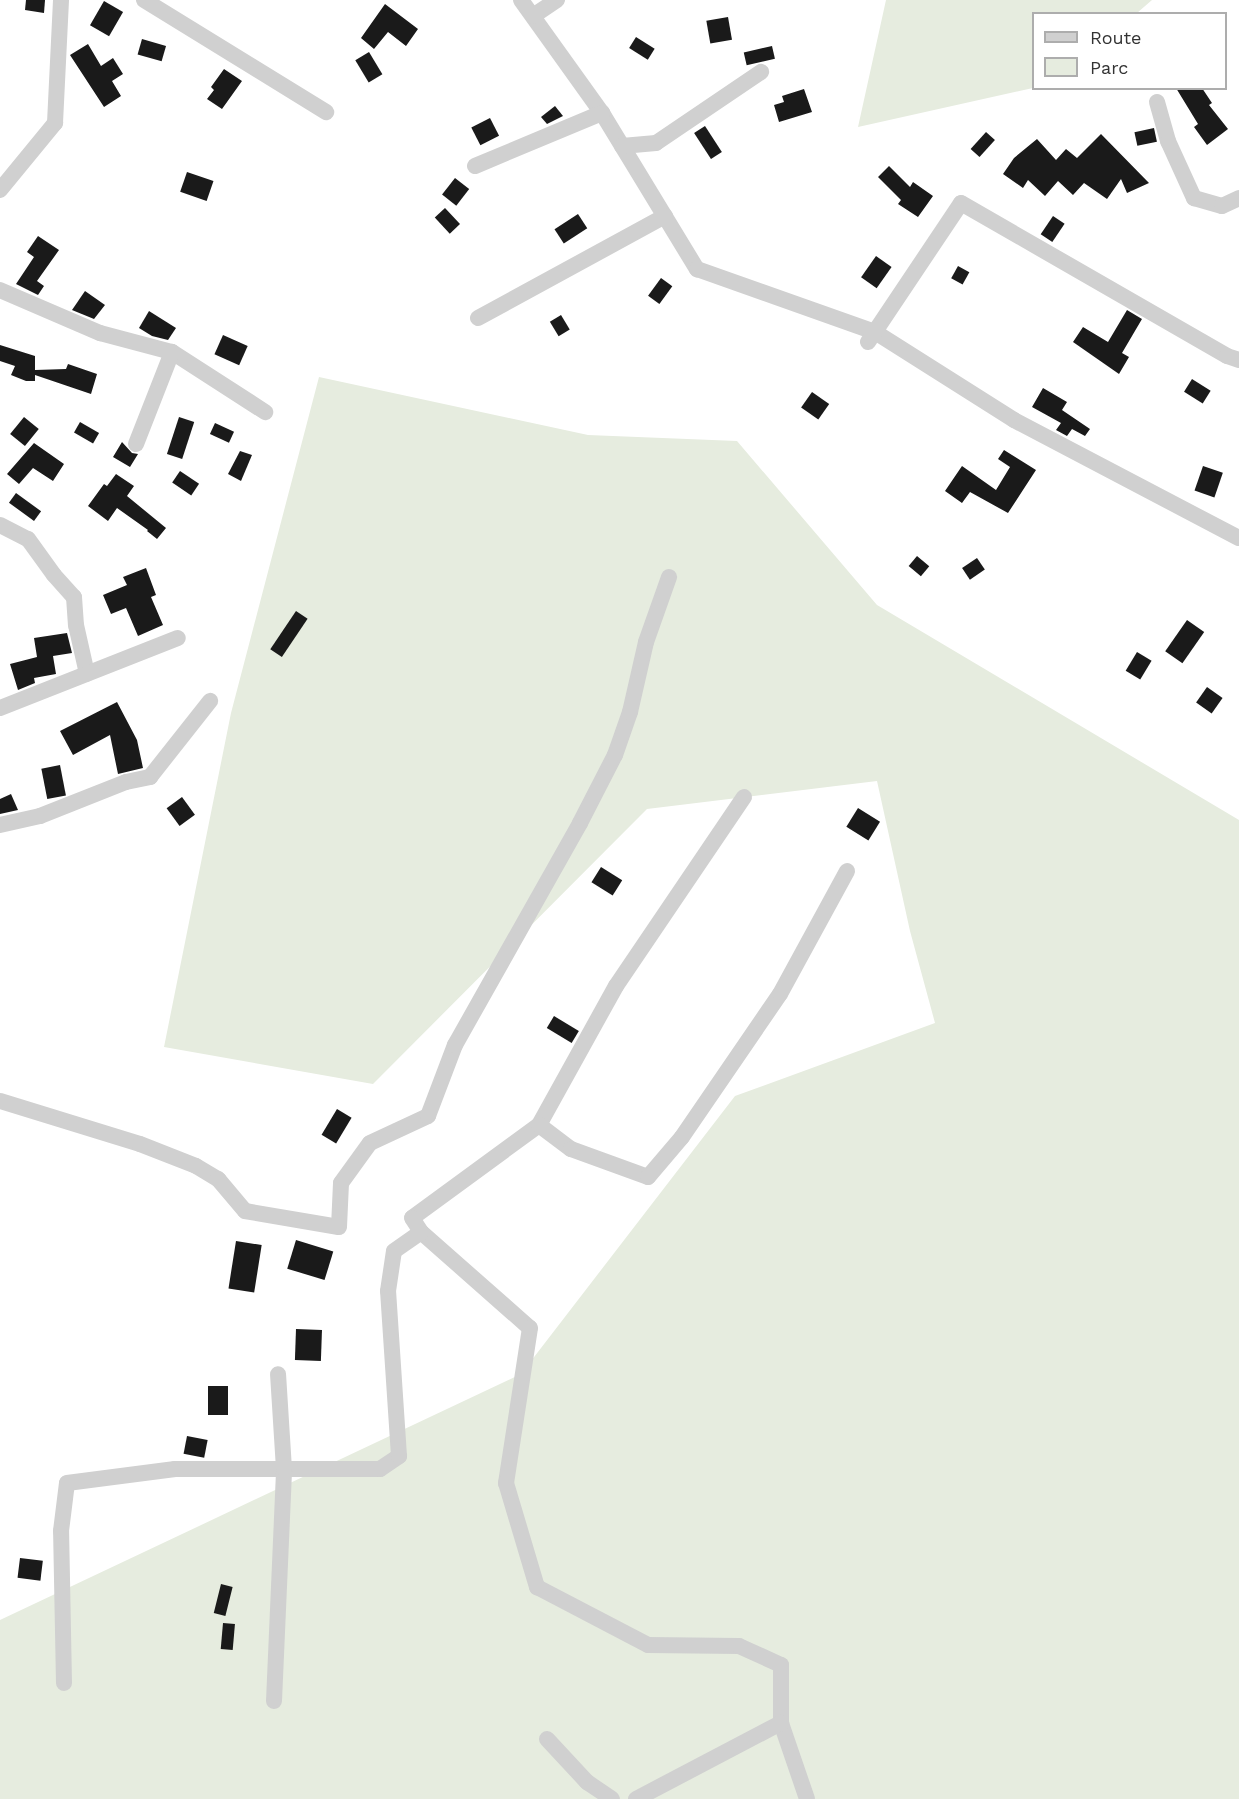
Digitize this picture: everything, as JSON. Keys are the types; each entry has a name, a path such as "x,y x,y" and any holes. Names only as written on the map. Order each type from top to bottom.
{"street":[{"path":"0,190 55,123 61,0"},
{"path":"144,0 326,112"},
{"path":"521,0 602,113 697,268 872,337 1014,420 1239,538"},
{"path":"533,16 556,0"},
{"path":"622,146 656,143 761,72"},
{"path":"1157,102 1168,141 1194,198 1222,206 1239,198"},
{"path":"475,166 602,113"},
{"path":"872,337 961,203 1227,356 1239,360"},
{"path":"478,318 665,216"},
{"path":"0,290 100,333 172,352 265,412"},
{"path":"136,444 172,352"},
{"path":"0,525 28,539 54,575 74,597 76,625 87,674"},
{"path":"0,1101 140,1144 196,1166 218,1179 244,1211 339,1227 342,1183 370,1143 428,1116 455,1045 610,765 630,712 646,642 669,577"},
{"path":"0,708 178,638"},
{"path":"0,825 40,816 126,782 150,777 210,701"},
{"path":"744,797 616,986 539,1125 412,1218 421,1232 530,1328 506,1483 537,1587 648,1645 740,1646 781,1665 781,1723 807,1799"},
{"path":"539,1125 571,1149 648,1177 682,1137 780,994 847,871"},
{"path":"64,1683 61,1531 67,1483 175,1469 380,1469 399,1456 388,1291 394,1251 421,1232"},
{"path":"274,1701 284,1469 278,1374"},
{"path":"636,1799 781,1723"},
{"path":"546,1739 587,1782 612,1799"}],"green space":[{"path":"886,0 1152,0 1138,12 1032,12 1032,88 858,127"},
{"path":"319,377 588,435 737,441 877,605 1239,820 1239,1799 0,1799 0,1620 521,1374 735,1096 935,1023 910,931 877,781 647,809 373,1084 164,1047 231,713"}],"building":[{"path":"26,0 45,0 44,13 25,10"},
{"path":"104,1 123,12 109,36 90,25"},
{"path":"385,4 418,29 406,46 388,32 374,49 361,38"},
{"path":"728,17 732,40 710,43 706,21"},
{"path":"636,37 655,49 648,60 629,48"},
{"path":"142,39 166,46 162,61 138,54"},
{"path":"88,44 101,66 113,58 123,74 112,81 121,96 104,107 70,55"},
{"path":"772,46 775,59 747,65 744,53"},
{"path":"369,52 382,74 369,83 355,60"},
{"path":"224,69 242,81 222,109 207,99 214,90 211,87"},
{"path":"804,89 812,112 779,122 774,105 784,102 782,96"},
{"path":"1177,90 1203,90 1212,103 1209,105 1228,129 1207,145 1194,127 1198,124"},
{"path":"555,106 563,116 547,124 541,117"},
{"path":"490,118 499,136 480,145 471,128"},
{"path":"705,126 722,152 711,159 694,133"},
{"path":"1154,128 1157,142 1137,146 1134,132"},
{"path":"986,132 995,140 980,157 971,149"},
{"path":"1101,134 1149,183 1127,193 1121,179 1107,199 1084,183 1073,195 1058,181 1045,196 1028,180 1023,188 1003,174 1014,158 1037,139 1056,160 1066,149 1077,158"},
{"path":"889,166 910,187 913,182 933,196 918,217 898,204 901,200 878,177"},
{"path":"187,172 213,181 207,201 180,192"},
{"path":"455,178 469,189 456,206 442,195"},
{"path":"445,208 460,224 450,234 435,218"},
{"path":"578,214 587,228 564,244 555,229"},
{"path":"1053,216 1065,224 1052,242 1041,234"},
{"path":"38,236 59,250 37,281 44,286 38,295 16,284 34,257 27,252"},
{"path":"876,256 892,267 877,288 861,277"},
{"path":"958,266 969,272 963,285 951,278"},
{"path":"661,278 672,286 659,304 648,296"},
{"path":"85,291 105,305 94,319 72,310"},
{"path":"1127,310 1142,319 1122,353 1129,357 1119,374 1073,342 1083,327 1108,342"},
{"path":"149,311 176,328 168,340 152,336 139,328"},
{"path":"561,315 570,330 559,336 550,322"},
{"path":"223,335 248,346 239,365 214,354"},
{"path":"0,345 35,356 35,370 66,369 68,364 97,374 91,394 35,375 35,381 26,381 11,375 15,366 0,361"},
{"path":"1192,379 1211,391 1203,403 1184,392"},
{"path":"1043,388 1067,402 1062,410 1090,429 1085,436 1072,429 1067,436 1056,430 1061,423 1032,407"},
{"path":"812,392 829,404 818,420 801,408"},
{"path":"24,417 39,429 25,446 10,434"},
{"path":"179,417 194,422 182,459 167,454"},
{"path":"80,422 99,433 93,443 74,432"},
{"path":"215,423 234,432 229,443 210,434"},
{"path":"122,442 132,453 138,454 130,467 113,457"},
{"path":"34,443 64,464 53,481 33,468 19,484 7,474"},
{"path":"1004,450 1036,470 1008,513 970,492 962,503 945,491 962,466 996,490 1010,467 998,459"},
{"path":"240,451 252,455 241,481 228,474"},
{"path":"1203,466 1223,473 1214,497 1195,491"},
{"path":"180,471 199,484 191,495 172,483"},
{"path":"116,474 134,486 127,496 166,528 157,539 117,508 108,521 88,506 104,484 107,486"},
{"path":"16,493 41,511 34,521 9,503"},
{"path":"917,556 929,566 921,576 909,566"},
{"path":"977,558 985,570 970,580 962,568"},
{"path":"146,568 156,595 151,597 163,625 138,636 126,608 111,614 103,595 127,585 123,577"},
{"path":"296,611 308,619 282,657 270,649"},
{"path":"1187,620 1204,632 1182,663 1165,651"},
{"path":"67,633 72,653 53,656 56,674 34,678 35,683 18,690 10,664 37,657 34,638"},
{"path":"1137,652 1152,661 1140,680 1126,671"},
{"path":"1207,687 1223,698 1212,713 1196,703"},
{"path":"117,702 137,740 143,768 118,774 110,735 73,755 60,731"},
{"path":"60,765 66,795 47,799 41,769"},
{"path":"11,794 18,810 0,814 0,799"},
{"path":"182,797 195,815 180,826 167,808"},
{"path":"858,808 880,822 868,840 846,827"},
{"path":"601,867 622,880 613,896 591,882"},
{"path":"554,1016 579,1031 572,1043 547,1028"},
{"path":"337,1109 352,1118 336,1143 322,1135"},
{"path":"296,1240 333,1251 325,1280 287,1269"},
{"path":"236,1241 262,1245 254,1292 228,1288"},
{"path":"296,1329 322,1330 321,1361 295,1360"},
{"path":"208,1386 228,1386 228,1415 208,1415"},
{"path":"187,1436 208,1440 204,1458 184,1454"},
{"path":"20,1558 43,1561 40,1581 18,1578"},
{"path":"221,1584 233,1587 225,1616 214,1613"},
{"path":"223,1623 235,1624 233,1650 221,1649"}]}
